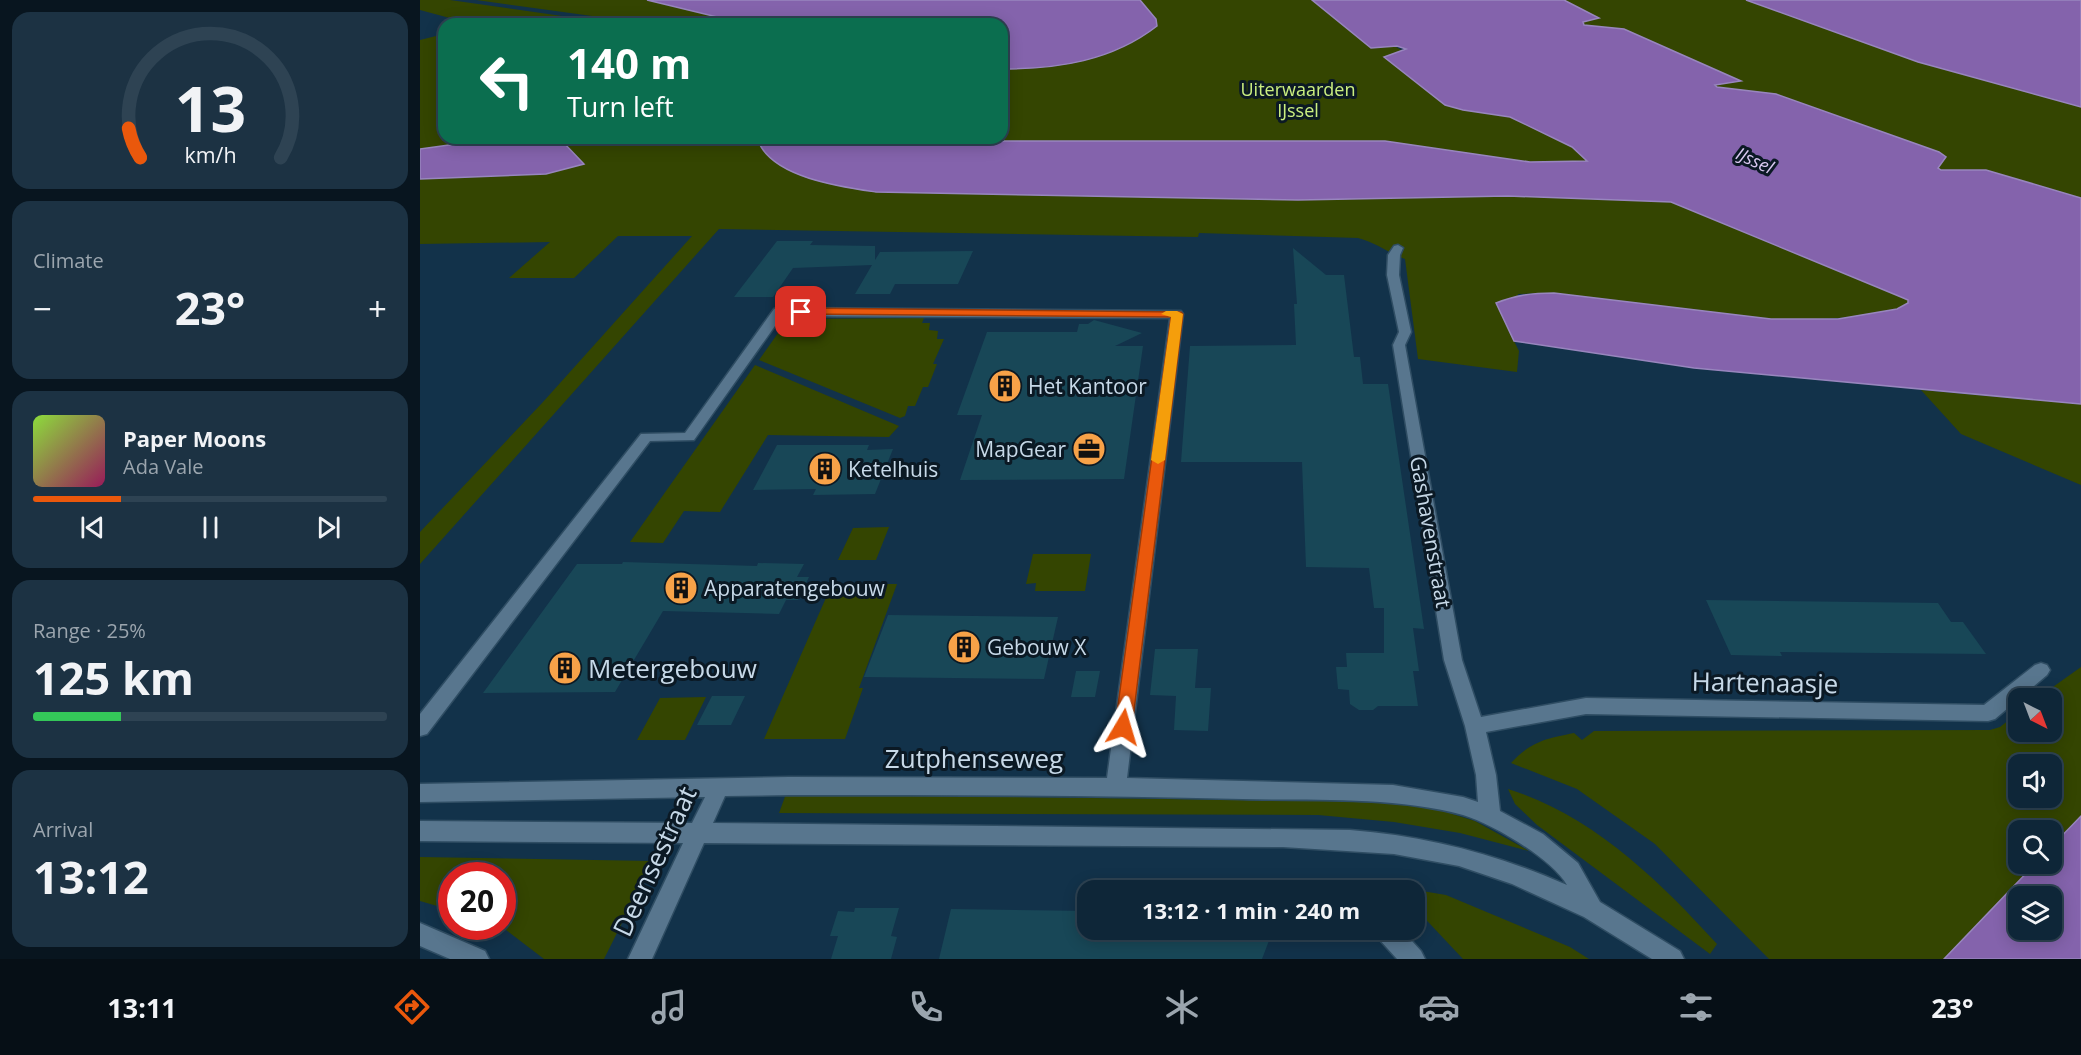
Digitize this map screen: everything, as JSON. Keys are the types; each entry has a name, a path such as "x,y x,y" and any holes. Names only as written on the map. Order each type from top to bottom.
{"street":[{"name":"Gashavenstraat","path":"1398,248 1394,255 1393,276 1406,332 1400,345 1453,660 1474,726 1486,775 1490,816"},
{"path":"420,728 646,437 689,437 777,312 1177,314 1116,788"},
{"name":"Hartenaasje","path":"1474,726 1586,706 1988,713 2041,670"},
{"name":"Zutphenseweg","path":"420,793 789,786 1116,788 1393,794 1436,800 1490,816 1535,841 1570,870 1593,911"},
{"name":"Deensestraat","path":"640,959 719,788"},
{"name":"Zutphenseweg","path":"420,831 1271,836 1366,840 1459,856 1538,885 1593,911 1672,959"},
{"path":"420,934 477,959"},
{"path":"1395,940 1413,959"}],"green space":[{"path":"420,0 450,0 576,18 450,18 420,10"},
{"name":"Uiterwaarden IJssel","path":"476,0 1333,0 1396,47 1572,147 1587,159 1671,202 1901,297 1908,300 1908,303 1898,309 1864,316 1771,319 1554,293 1518,294 1514,341 1519,351 1517,372 1418,359 1405,259 1358,238 1199,233 1198,237 719,229 420,564 420,532 543,402 692,236 618,236 574,278 509,278 550,242 420,244 420,179 546,174 583,164 449,145 420,149 420,40 438,36 438,144 1008,144 1008,18 607,18","holes":["859,189 1315,200 876,192"]},
{"path":"1534,0 2081,0 2081,215 1939,170 1714,88"},
{"path":"924,318 922,323 930,323 929,330 938,331 937,339 944,339 933,364 937,364 928,387 923,387 915,406 908,406 905,416 900,418 759,360 788,319"},
{"path":"755,365 899,426 889,437 768,435 720,512 684,511 663,543 630,542"},
{"path":"1921,390 2081,404 2081,485 1961,434"},
{"path":"889,527 876,560 838,560 853,528"},
{"path":"1033,554 1091,554 1085,591 1035,591 1036,583 1026,584"},
{"path":"832,584 897,584 859,688 863,688 845,739 764,739"},
{"path":"2081,667 2081,816 2062,836 2062,820 2008,820 2008,874 2025,874 2014,886 2008,886 2008,892 1944,959 1769,959 1655,844 1577,789 1511,763 1540,742 1574,733 1582,740 1594,731 1990,730 2000,727 2008,721 2008,742 2062,742 2062,688 2051,688"},
{"path":"706,697 685,740 637,740 660,698"},
{"path":"1508,789 1538,800 1568,815 1596,832 1622,852 1672,897 1717,944 1710,954 1537,825 1515,804"},
{"path":"786,794 1394,802 1436,809 1475,821 1529,851 1460,833 1394,822 1318,815 779,813"},
{"path":"420,857 653,861 604,959 544,959 516,938 516,862 438,862 438,906 420,901"},
{"path":"1425,892 1446,895 1570,947 1589,959 1463,959 1425,919"}],"water":[{"path":"647,0 1140,0 1156,19 1157,26 1122,47 1084,61 1064,65 1008,69 1008,18 721,18"},
{"name":"IJssel","path":"1312,0 1564,0 1599,18 1583,22 1584,25 1624,29 1741,81 1715,85 1717,87 1776,94 1939,152 1946,157 1938,168 1941,170 1986,170 2081,198 2081,404 1694,368 1514,341 1496,303 1531,294 1554,293 1771,319 1838,319 1897,309 1908,303 1908,300 1901,297 1671,202 1508,196 1298,200 876,192 828,184 794,173 767,155 760,144 1008,144 1008,141 1385,141 1530,162 1587,161 1572,147 1510,117 1445,105 1384,57 1406,49 1397,46 1371,48"},
{"path":"1746,0 2081,0 2081,107 1918,62"},
{"path":"565,144 584,164 546,174 420,179 420,149 449,145"},
{"path":"2081,816 2081,959 1944,959 2008,892 2008,940 2062,940 2062,886 2014,886 2025,874 2062,874 2062,836"}],"building":[{"path":"777,241 813,241 810,245 875,246 875,260 880,252 973,251 958,284 895,284 890,294 855,294 872,265 793,268 773,297 734,297"},
{"path":"1293,248 1326,275 1344,275 1354,357 1360,357 1363,384 1388,384 1424,629 1413,628 1419,671 1413,671 1418,706 1378,706 1373,710 1359,710 1350,704 1349,690 1338,689 1336,667 1347,667 1346,653 1384,653 1384,608 1374,608 1369,568 1306,567 1302,462 1181,462 1190,346 1296,345 1294,304 1297,304"},
{"name":"Het Kantoor","path":"1094,320 1142,333 1115,346 1143,346 1124,479 960,480 982,415 957,415 987,332 1077,332 1079,324 1088,324"},
{"name":"Ketelhuis","path":"777,445 869,445 867,450 893,449 875,494 813,495 816,489 753,490"},
{"path":"623,562 757,566 758,563 804,564 797,577 809,577 798,600 786,600 779,614 663,611 615,692 483,693 577,564 622,564"},
{"path":"1706,600 1938,603 1951,622 1963,622 1986,654 1780,652 1782,656 1731,655"},
{"name":"Gebouw X","path":"888,615 1058,617 1044,679 864,677"},
{"path":"1155,649 1198,649 1195,688 1211,688 1208,731 1174,730 1176,696 1150,695"},
{"path":"1076,671 1100,671 1095,697 1071,697"},
{"path":"712,696 745,696 731,725 697,725"},
{"path":"855,908 899,908 891,936 897,937 891,959 831,959 838,936 830,936 838,911 854,912"},
{"path":"951,909 1077,911 1077,940 1269,940 1262,959 939,959"}],"slow traffic":[{"path":"1158,460 1177,314 1166,314"}],"place":[{"name":"Het Kantoor","path":"1005,386"},
{"name":"MapGear","path":"1089,449"},
{"name":"Ketelhuis","path":"825,469"},
{"name":"Apparatengebouw","path":"681,588"},
{"name":"Gebouw X","path":"964,647"},
{"name":"Metergebouw","path":"565,668"}],"route":[{"path":"801,312 1177,314 1123,727"}]}
